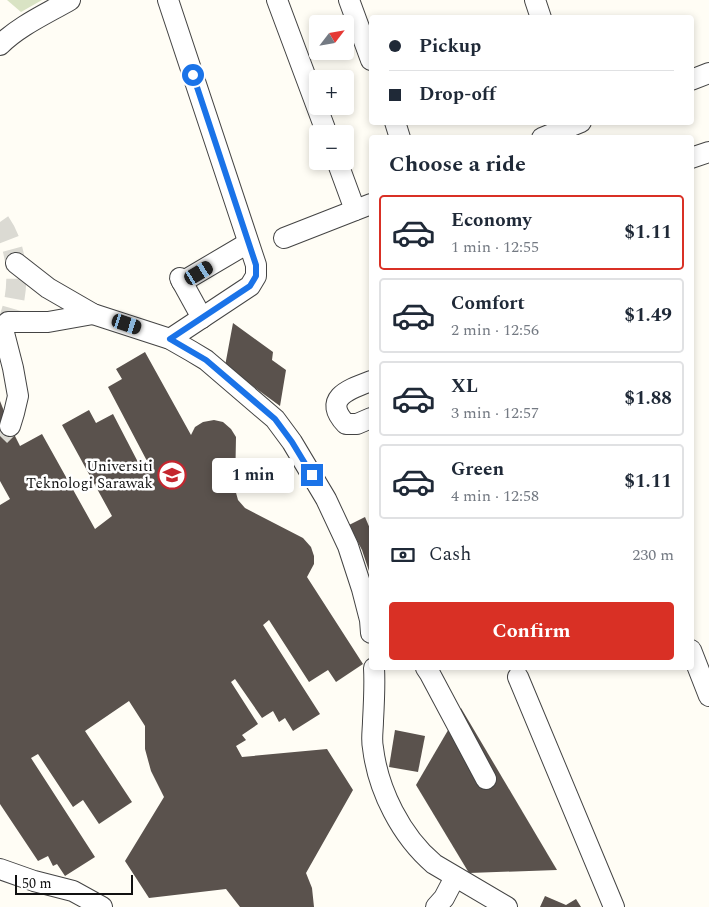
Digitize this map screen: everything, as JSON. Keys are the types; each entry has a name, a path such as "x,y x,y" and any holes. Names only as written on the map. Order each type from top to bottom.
{"street":[{"path":"0,46 10,36 30,22 70,0"},
{"path":"168,0 256,265 256,276 250,286 170,339"},
{"path":"277,0 324,125"},
{"path":"349,0 369,55"},
{"path":"535,0 540,15"},
{"path":"694,79 709,73"},
{"path":"550,135 575,125"},
{"path":"694,157 709,152"},
{"path":"284,238 363,207 342,170"},
{"path":"202,318 181,280 248,243"},
{"path":"16,263 48,288 93,314 170,339 206,360 275,419 292,442 326,499 348,546 369,616"},
{"path":"10,426 18,396 6,325 48,322 93,314"},
{"path":"369,382 343,393 338,401 337,408 339,417 346,424 357,424 369,419"},
{"path":"694,658 709,696"},
{"path":"374,670 372,747 378,773 388,802 402,827 424,855 434,864 507,907"},
{"path":"427,670 486,779"},
{"path":"518,677 614,907"},
{"path":"0,869 34,881 73,891 102,907"},
{"path":"436,907 444,898 455,877"}],"green space":[{"path":"7,0 42,0 21,12"}],"building":[{"path":"233,323 273,352 272,360 286,370 280,406 225,366"},
{"path":"145,352 191,435 195,427 203,422 214,420 223,422 231,429 236,437 235,489 238,500 245,508 303,538 311,547 314,564 307,577 363,664 336,682 328,670 309,682 269,620 263,625 320,714 293,731 285,718 279,722 273,711 262,718 235,679 231,682 258,724 242,735 246,740 236,746 242,757 327,749 353,790 306,873 312,888 314,907 240,907 226,889 149,898 125,861 164,797 151,771 145,749 145,726 129,701 85,731 132,802 99,824 83,800 73,807 38,754 31,758 95,857 65,876 57,864 53,866 48,856 38,861 0,804 0,505 10,499 0,481 0,401 20,446 42,434 95,529 112,516 62,425 89,410 96,423 113,414 140,466 147,461 108,387 122,379 116,369"},
{"path":"365,517 369,526 369,571 362,550 349,525"},
{"path":"461,708 557,870 469,873 416,785"},
{"path":"395,730 425,736 418,772 389,767"},
{"path":"545,896 566,905 576,899 581,907 540,907"}],"tunnel":[{"path":"0,222 11,244 16,270 15,296 12,309 0,335"},
{"path":"0,436 10,426"}],"place":[{"name":"Universiti Teknologi Sarawak","path":"172,475"}],"route":[{"path":"193,75 256,265 256,276 250,286 170,339 206,360 275,419 292,442 312,475"}]}
